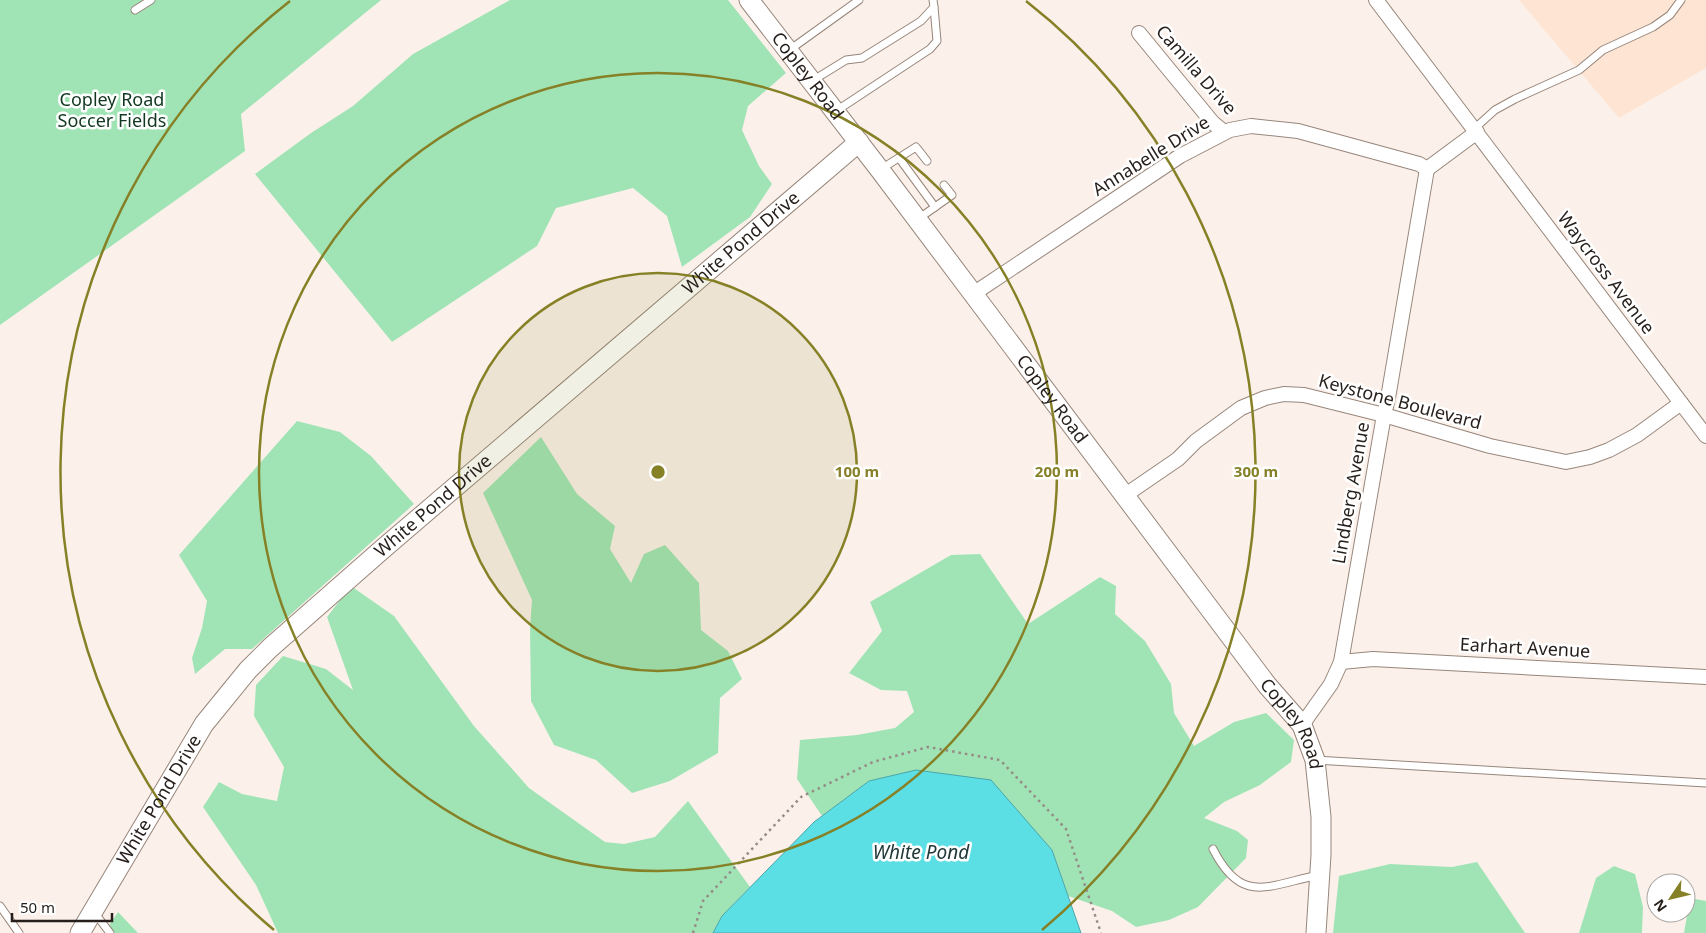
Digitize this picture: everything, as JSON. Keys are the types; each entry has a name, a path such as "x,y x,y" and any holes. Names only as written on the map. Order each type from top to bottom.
{"main road":[{"name":"Copley Road","path":"749,0 859,142 1267,685 1302,725 1315,760 1321,817 1321,855 1316,933"},
{"name":"White Pond Drive","path":"80,933 204,724 215,708 259,659 385,547 859,142"}],"street":[{"name":"Waycross Avenue","path":"1376,0 1706,436"},
{"name":"Camilla Drive","path":"1139,33 1213,123 1224,132"},
{"name":"Annabelle Drive","path":"973,294 1180,156 1224,132 1251,126 1298,131 1419,164 1427,169"},
{"path":"1427,169 1475,130"},
{"name":"Lindberg Avenue","path":"1302,725 1331,684 1341,662 1427,169"},
{"name":"Keystone Boulevard","path":"1124,496 1178,459 1196,441 1241,408 1265,398 1284,394 1304,395 1384,415 1490,446 1566,462 1590,457 1609,450 1637,435 1681,403"},
{"name":"Earhart Avenue","path":"1341,662 1374,659 1706,677"}],"lane":[{"path":"135,10 151,0"},
{"path":"788,51 859,0"},
{"path":"1475,130 1495,110 1514,99 1579,70 1603,50 1653,27 1670,15 1681,0"},
{"path":"812,82 846,60 862,58 921,21 934,3"},
{"path":"835,111 930,49 937,41 934,3"},
{"path":"880,170 916,147 927,161"},
{"path":"899,158 935,207"},
{"path":"917,220 952,195 944,185"},
{"path":"1315,760 1706,783"},
{"path":"1213,849 1226,872 1237,882 1249,887 1267,886 1319,874"},
{"path":"0,906 19,933"},
{"path":"93,909 110,933"}],"path":[{"path":"693,933 703,901 801,797 873,762 928,747 1000,760 1066,828 1101,933"}],"shaded area":[{"path":"1519,0 1706,0 1706,68 1619,118"}],"green space":[{"name":"Copley Road Soccer Fields","path":"0,0 381,0 241,114 245,151 0,325"},
{"path":"510,0 728,0 786,73 748,106 742,130 759,166 772,184 750,217 682,267 667,216 633,188 556,208 537,246 392,342 255,174 311,133 353,106 413,54"},
{"path":"297,421 340,432 371,456 414,504 252,649 225,649 195,674 192,658 202,628 207,601 179,555"},
{"path":"541,437 577,494 615,526 610,549 631,583 644,554 665,545 699,583 701,630 728,651 742,679 720,698 718,753 670,781 632,793 596,760 554,745 531,701 530,629 532,600 483,493"},
{"path":"980,554 1028,624 1100,577 1116,586 1115,614 1145,641 1171,684 1174,713 1194,746 1234,722 1266,713 1294,740 1291,762 1260,785 1224,802 1204,818 1237,831 1248,840 1246,858 1198,907 1169,920 1136,927 1112,911 1068,896 1052,850 869,781 822,816 797,779 800,740 857,735 895,728 914,712 907,691 881,690 849,673 882,631 870,602 951,555"},
{"path":"351,586 394,616 474,726 529,788 605,842 624,844 655,837 688,801 750,887 722,916 713,933 278,933 256,885 203,807 219,782 242,794 277,801 284,767 254,716 256,685 283,656 326,669 353,690 327,617"},
{"path":"1477,862 1525,933 1333,933 1339,876 1390,864 1452,867"},
{"path":"1614,866 1635,874 1643,907 1642,933 1579,933 1596,878"},
{"path":"1696,899 1706,901 1706,933 1684,933 1686,923 1696,923"},
{"path":"118,912 138,933 104,933"}],"water":[{"name":"White Pond","path":"916,770 991,780 1052,850 1081,933 713,933 722,916 814,822 869,781"}]}
